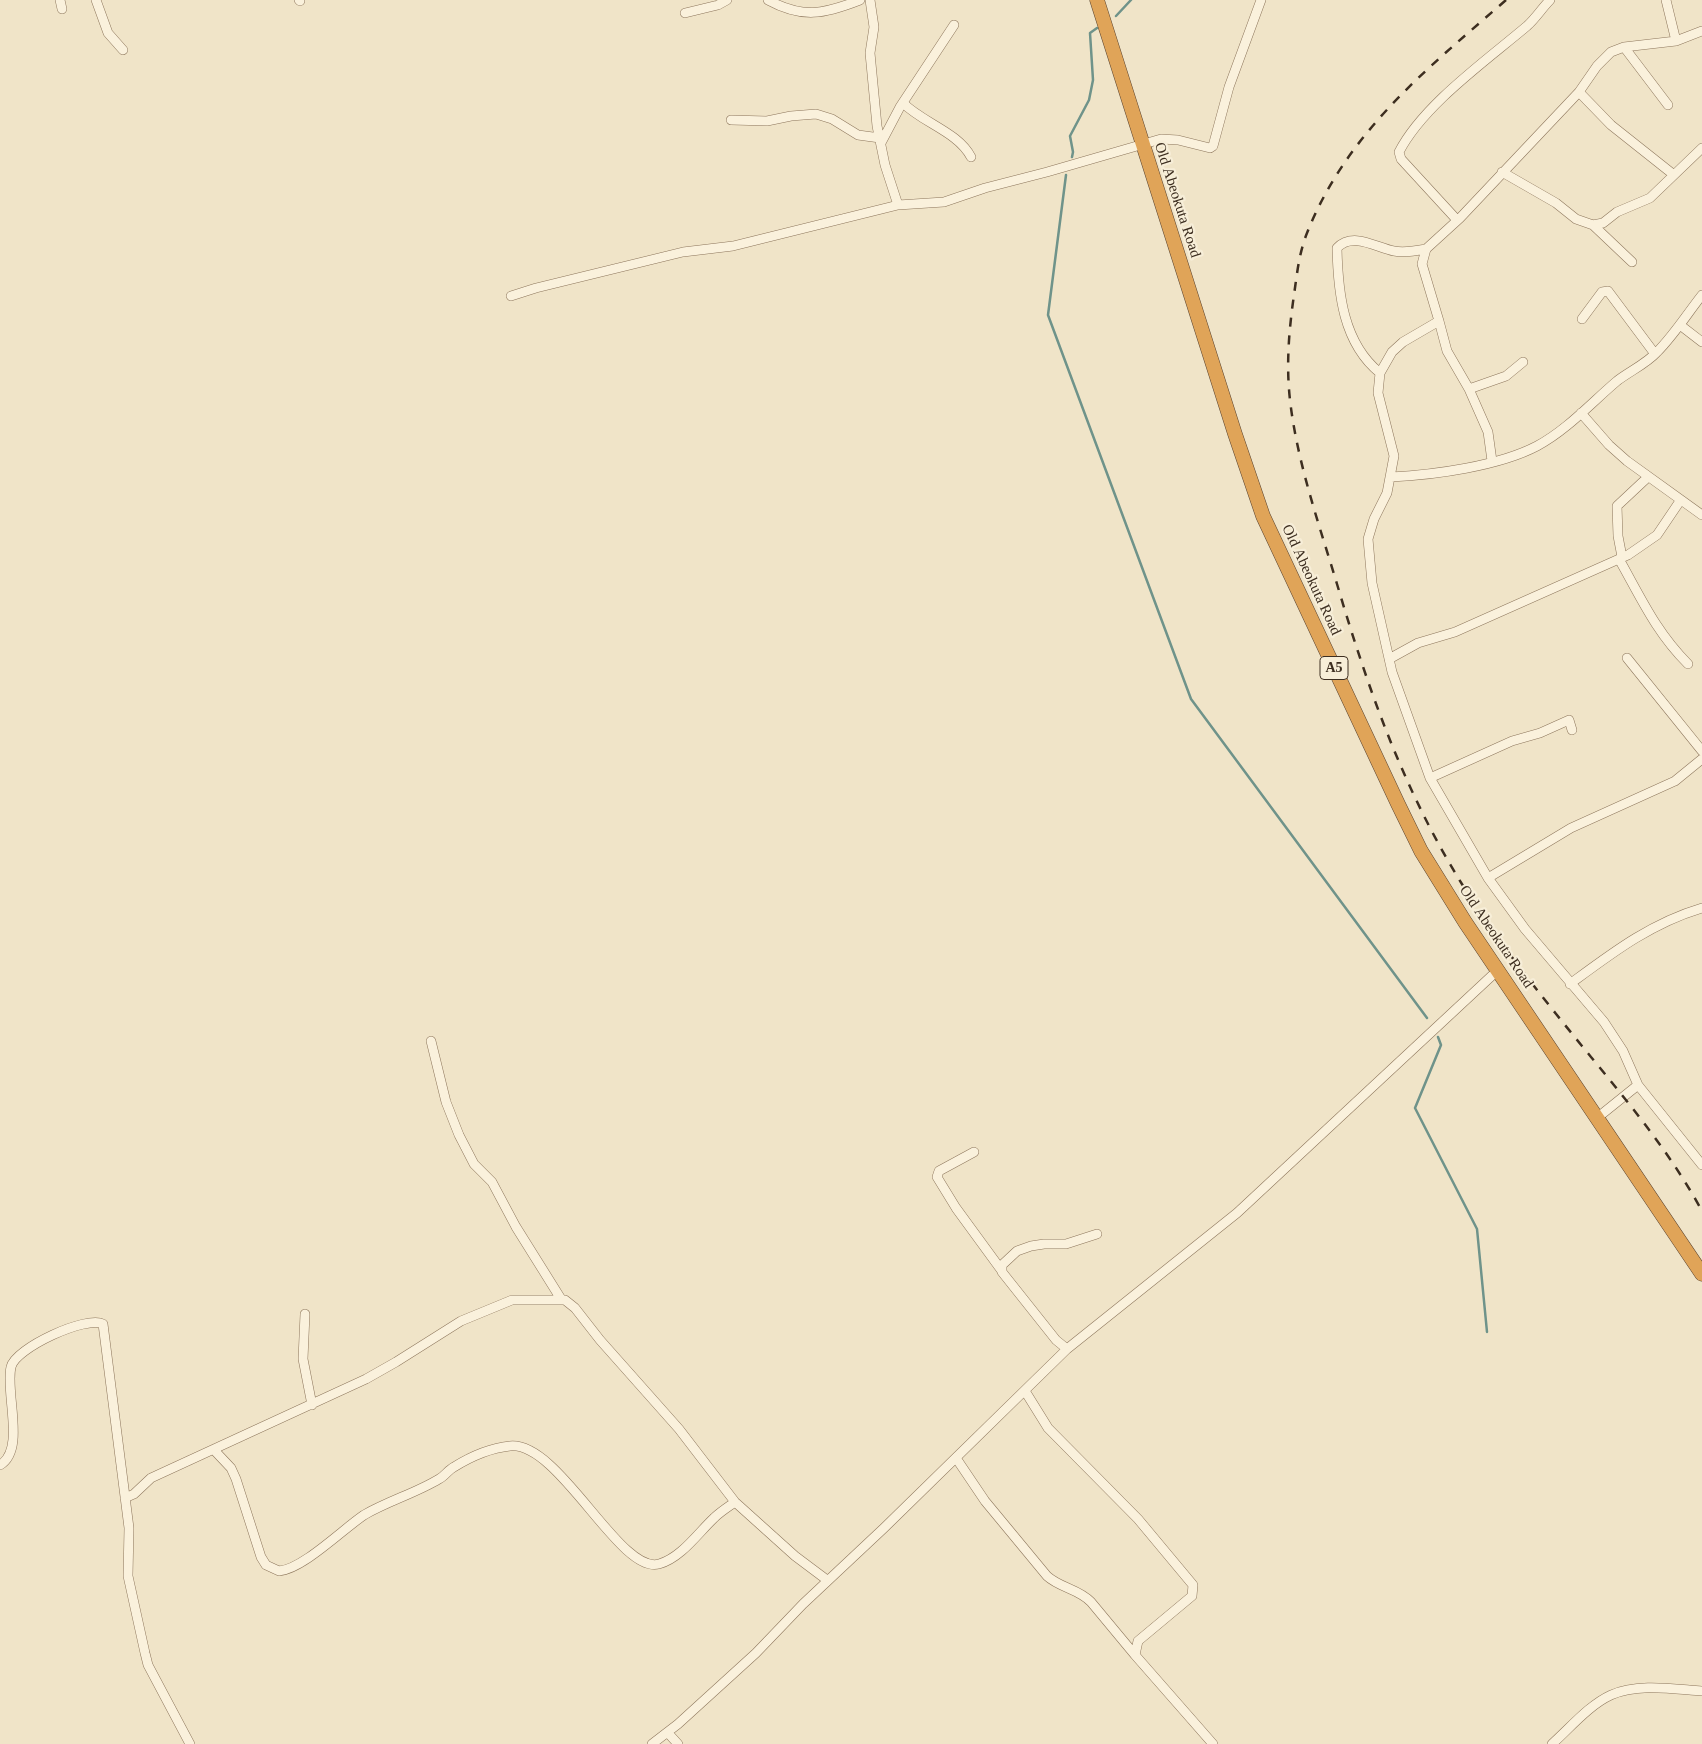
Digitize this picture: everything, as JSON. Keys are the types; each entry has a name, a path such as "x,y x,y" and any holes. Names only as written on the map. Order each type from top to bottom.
{"highway":[{"name":"Old Abeokuta Road","path":"1097,0 1263,516 1421,851 1464,922 1702,1274"}],"street":[{"path":"96,0 108,33 122,50"},
{"path":"685,13 718,5 727,0"},
{"path":"768,0 797,12 822,13 860,0"},
{"path":"870,0 874,27 870,53 884,165 898,205"},
{"path":"511,296 536,288 683,252 733,246 898,205 944,202 985,188 1047,172 1142,143 1169,138 1207,149 1213,146 1229,87 1261,0"},
{"path":"1458,220 1401,159 1399,152 1424,118 1448,94 1530,24 1550,0"},
{"path":"1666,0 1676,40"},
{"path":"881,140 954,25"},
{"path":"1492,461 1488,432 1469,389 1447,352 1422,264 1426,249 1458,220 1579,92 1597,66 1611,52 1624,47 1676,40 1702,31"},
{"path":"1624,47 1668,105"},
{"path":"1579,92 1611,125 1674,175"},
{"path":"903,103 912,111 966,146 971,157"},
{"path":"731,120 767,121 791,116 816,114 832,119 858,135 881,140"},
{"path":"1502,172 1556,203 1576,219 1585,224 1593,225 1603,223 1617,212 1650,198 1702,148"},
{"path":"1593,225 1632,262"},
{"path":"1380,373 1362,357 1352,339 1346,320 1337,248 1346,243 1361,241 1401,252 1426,249"},
{"path":"1582,319 1602,292 1608,291 1655,354"},
{"path":"1392,477 1432,474 1516,455 1537,446 1581,413 1618,380 1655,354 1702,295"},
{"path":"1439,321 1403,342 1392,352 1380,373 1378,393 1394,456 1392,477 1368,539 1372,583 1389,659 1411,729 1430,778 1488,878 1525,929 1604,1022 1623,1052 1638,1085 1702,1165"},
{"path":"1680,324 1702,342"},
{"path":"1469,389 1506,376 1523,362"},
{"path":"1581,413 1609,445 1648,477 1702,515"},
{"path":"1648,477 1617,506 1621,558 1650,617 1669,645 1688,664"},
{"path":"1389,659 1418,643 1455,632 1644,546 1657,534 1680,501"},
{"path":"1627,658 1702,751"},
{"path":"1430,778 1512,741 1540,733 1569,720 1572,730"},
{"path":"1488,878 1571,828 1675,781 1702,759"},
{"path":"1570,984 1623,945 1648,930 1672,917 1702,908"},
{"path":"652,1744 668,1733 756,1653 827,1580 1067,1350 1237,1213 1498,970"},
{"path":"432,1041 446,1102 459,1135 474,1164 496,1188 516,1227 560,1299 575,1308 600,1340 679,1429 735,1502 795,1556 827,1580"},
{"path":"1597,1118 1638,1085"},
{"path":"974,1152 939,1171 937,1177 956,1208 1002,1272 1056,1340 1067,1350"},
{"path":"1002,1272 1002,1264 1017,1251 1044,1244 1066,1244 1097,1234"},
{"path":"125,1498 134,1494 151,1478 312,1405 396,1362 461,1321 512,1300 560,1299"},
{"path":"305,1314 303,1359 312,1405"},
{"path":"0,1465 8,1458 13,1442 9,1378 14,1359 31,1346 77,1325 99,1322 105,1331 129,1528 128,1576 148,1665 190,1744"},
{"path":"1025,1391 1048,1428 1099,1477 1138,1519 1193,1584 1192,1596 1138,1641 1135,1655"},
{"path":"214,1450 225,1460 236,1479 261,1557 266,1565 279,1571 293,1567 364,1516 440,1479 460,1463 507,1446 522,1447 535,1453 588,1506 614,1537 641,1562 649,1565 665,1562 679,1552 715,1516 735,1502"},
{"path":"956,1458 985,1502 1047,1576 1060,1585 1086,1596 1135,1655 1214,1744"},
{"path":"1552,1744 1597,1704 1611,1695 1641,1688 1702,1691"},
{"path":"668,1733 678,1744"}],"waterway":[{"path":"1116,16 1131,0"},
{"path":"1072,157 1070,136 1089,100 1093,80 1090,33 1097,28"},
{"path":"1066,175 1048,315 1191,699 1427,1018"},
{"path":"1438,1037 1441,1045 1415,1108 1477,1229 1487,1332"}],"railway":[{"path":"1506,0 1447,51 1392,104 1344,164 1324,197 1307,233 1297,271 1292,308 1288,374 1293,423 1309,493 1364,669 1394,750 1431,829 1452,868 1489,926 1650,1131 1702,1211"}]}
